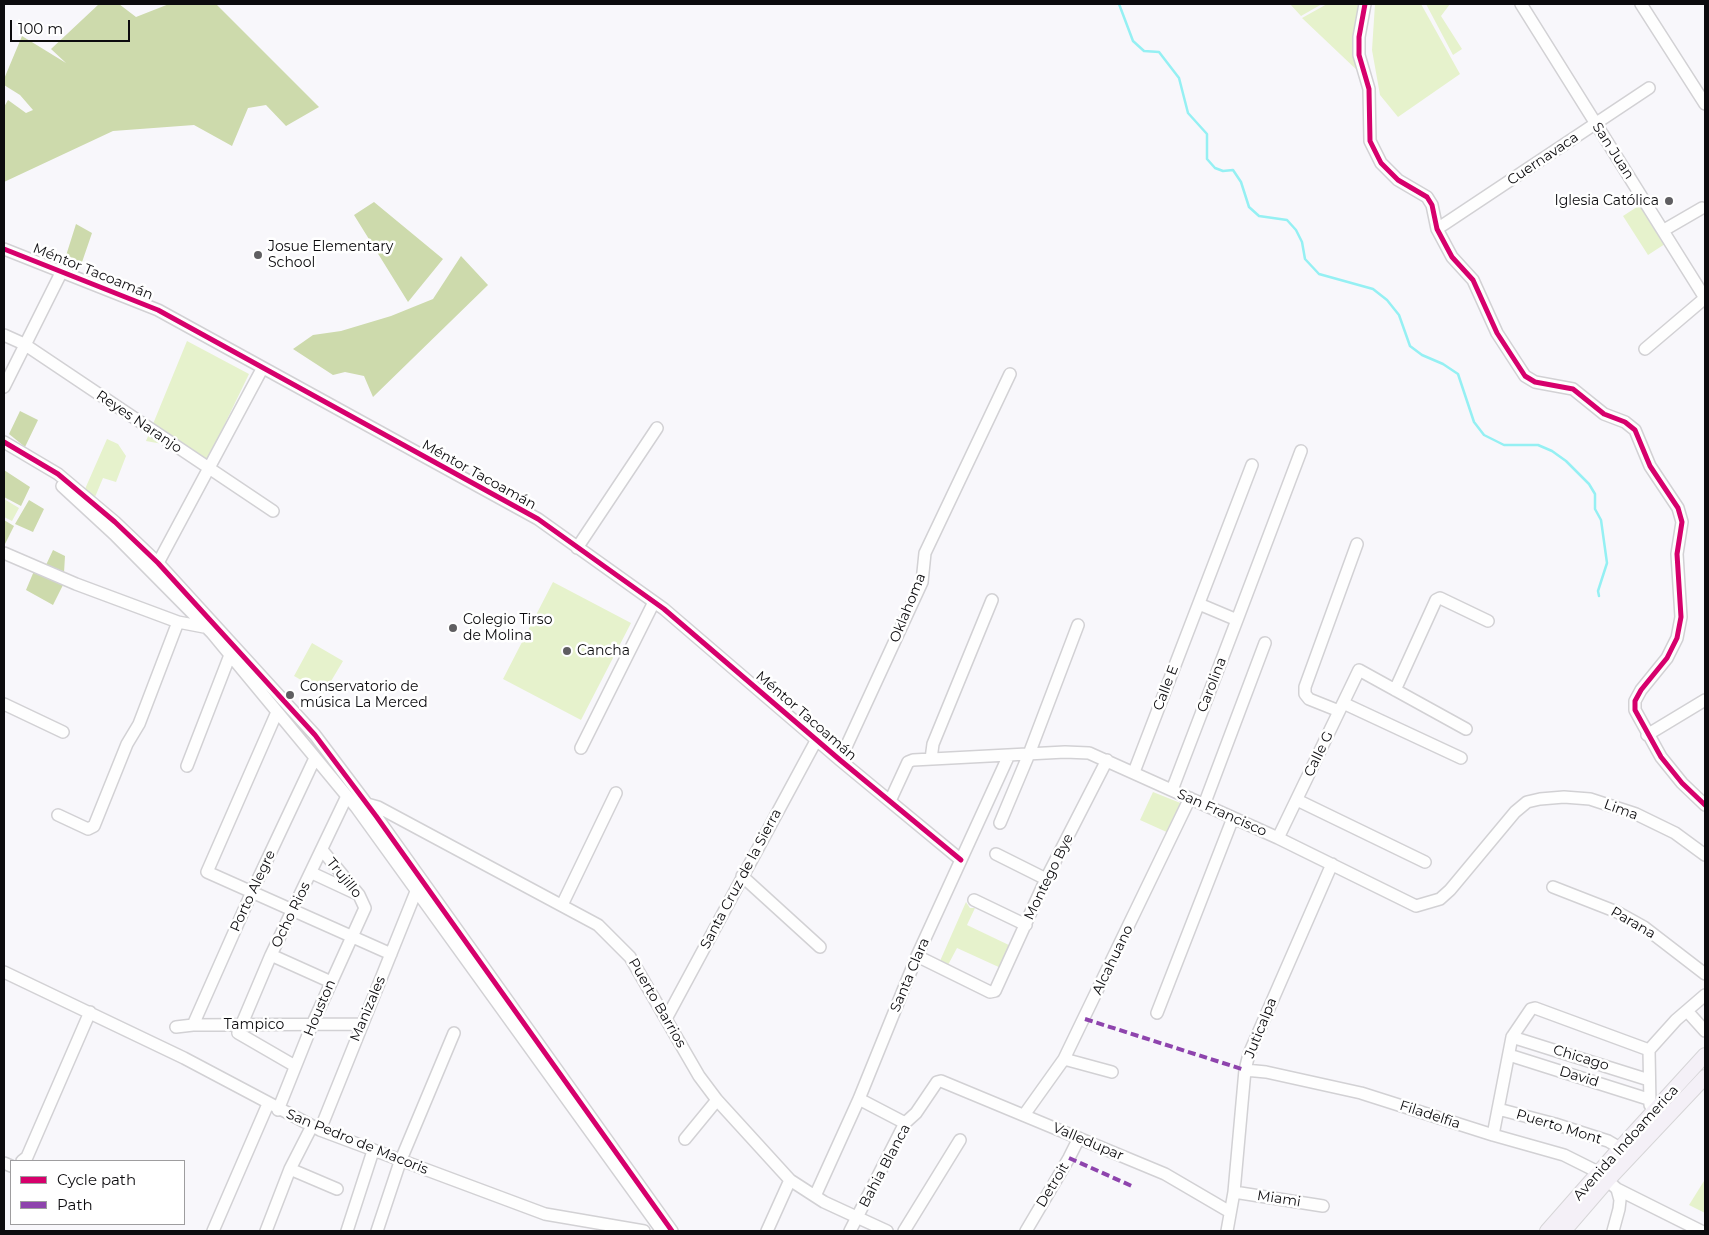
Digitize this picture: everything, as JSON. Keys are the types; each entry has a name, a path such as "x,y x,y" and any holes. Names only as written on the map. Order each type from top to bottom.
{"main road":[{"name":"Avenida Indoamerica","path":"1547,1231 1608,1180 1620,1148 1705,1055"},
{"name":"Avenida Indoamerica","path":"1564,1231 1608,1180 1705,1077"}],"street":[{"path":"1365,4 1359,37 1359,55 1369,89 1370,141 1381,163 1398,180 1427,197 1432,205 1437,230 1452,257 1473,280 1496,333 1525,376 1535,382 1573,389 1604,414 1625,422 1635,430 1650,466 1678,508 1682,522 1677,554 1681,617 1676,638 1667,658 1641,690 1636,701 1635,710 1647,736 1682,783 1705,805"},
{"name":"San Juan","path":"1520,4 1664,230 1705,298"},
{"path":"1641,4 1705,104"},
{"name":"Cuernavaca","path":"1437,230 1649,88"},
{"path":"1664,230 1702,208"},
{"name":"Méntor Tacoamán","path":"4,248 158,310 538,520 654,602 961,860"},
{"path":"4,387 62,271"},
{"path":"1645,349 1705,298"},
{"name":"Reyes Naranjo","path":"4,335 24,344 273,511"},
{"path":"158,563 262,369"},
{"name":"Oklahoma","path":"840,760 922,582 925,553 1010,374"},
{"path":"577,548 657,428"},
{"path":"4,442 58,474 115,522 158,563 315,735 417,889 662,1231"},
{"name":"Carolina","path":"1172,790 1301,451"},
{"path":"33,459 114,534 230,654 347,796 362,805 672,1231"},
{"name":"Calle E","path":"1134,772 1252,465"},
{"path":"1357,544 1305,694 1309,699 1341,707 1460,758"},
{"path":"4,553 76,584 178,622 204,627"},
{"path":"1466,729 1395,690 1436,600 1440,598 1488,621"},
{"path":"931,759 933,744 992,600"},
{"path":"581,748 654,602"},
{"path":"1199,604 1237,620"},
{"path":"58,815 88,829 94,826 127,744 139,724 178,622"},
{"path":"1000,823 1029,754 1078,625"},
{"path":"1204,805 1266,644"},
{"path":"187,766 230,654"},
{"name":"Calle G","path":"1278,838 1359,670 1395,690"},
{"path":"1647,736 1705,700"},
{"path":"4,704 63,732"},
{"path":"277,712 207,872 211,876 251,894 391,954"},
{"name":"Santa Cruz de la Sierra","path":"666,1019 817,739"},
{"name":"San Francisco","path":"890,801 908,762 931,759 1065,752 1089,753 1278,838 1416,906 1427,905 1440,899 1450,890 1515,812 1527,802"},
{"name":"Santa Clara","path":"815,1196 859,1099 917,956 1009,755"},
{"name":"Porto Alegre","path":"193,1024 315,758"},
{"name":"Montego Bye","path":"917,956 990,992 995,991 1046,879 1107,760"},
{"path":"562,905 616,793"},
{"name":"Ocho Rios","path":"241,1030 271,956 347,796"},
{"name":"Lima","path":"1527,802 1564,797 1590,799 1636,814 1675,832 1705,855"},
{"name":"Alcahuano","path":"1024,1116 1064,1059 1190,798"},
{"path":"1297,800 1425,862"},
{"name":"Puerto Barrios","path":"362,805 378,807 598,925 626,952 699,1076 717,1100 790,1180 815,1196 887,1231"},
{"path":"1157,1013 1233,818"},
{"name":"Trujillo","path":"322,850 359,895 365,908"},
{"path":"996,854 1046,879"},
{"name":"Juticalpa","path":"1227,1231 1234,1192 1245,1070 1249,1054 1332,864"},
{"path":"312,873 359,895"},
{"path":"742,876 820,946"},
{"name":"Parana","path":"1554,887 1617,912 1644,927 1705,974"},
{"name":"Manizales","path":"269,1230 290,1168 316,1128 417,889"},
{"path":"974,900 1026,925"},
{"name":"Houston","path":"213,1231 295,1066 365,908"},
{"path":"271,956 331,982"},
{"name":"San Pedro de Macoris","path":"4,972 184,1058 273,1107 316,1128 400,1162 545,1214 644,1231"},
{"path":"1650,1115 1648,1098 1649,1050 1687,1010 1705,995"},
{"path":"1492,1135 1512,1037 1531,1009 1535,1008 1649,1050"},
{"path":"1687,1010 1705,1031"},
{"path":"23,1160 90,1012"},
{"name":"Tampico","path":"176,1027 193,1024 241,1030 361,1024"},
{"path":"241,1030 295,1066"},
{"path":"377,1231 400,1162 454,1033"},
{"name":"Chicago","path":"1512,1037 1649,1080"},
{"name":"David","path":"1509,1055 1648,1098"},
{"path":"1064,1059 1112,1072"},
{"name":"Filadelfia","path":"1245,1070 1266,1072 1361,1093 1492,1135 1564,1155 1701,1231"},
{"name":"Valledupar","path":"941,1081 1165,1174 1230,1212"},
{"name":"Bahia Blanca","path":"850,1231 905,1123 916,1113 937,1082 941,1081"},
{"path":"859,1099 905,1123"},
{"path":"685,1139 717,1100"},
{"name":"Puerto Mont","path":"1498,1109 1556,1124 1620,1148"},
{"name":"Detroit","path":"1026,1231 1079,1138"},
{"path":"904,1231 960,1140"},
{"path":"347,1231 373,1151"},
{"path":"290,1168 337,1189"},
{"path":"767,1231 790,1180"},
{"path":"1608,1180 1620,1200 1613,1231"},
{"name":"Miami","path":"1234,1192 1323,1206"}],"green space":[{"path":"99,4 119,4 136,17 169,4 216,4 319,107 286,126 266,105 248,108 232,146 194,125 113,131 4,182 4,107 8,100 26,113 33,110 20,95 4,85 4,79 22,36 66,63 51,49"},
{"path":"1290,4 1322,4 1301,16"},
{"path":"1327,4 1360,4 1360,73 1302,18"},
{"path":"1375,4 1421,4 1460,74 1398,117 1380,95 1372,50"},
{"path":"1426,4 1450,4 1441,16 1462,49 1453,55"},
{"path":"374,202 443,259 408,302 354,215"},
{"path":"1643,203 1668,242 1648,255 1623,216"},
{"path":"76,224 92,233 80,268 64,262"},
{"path":"461,256 488,285 373,397 364,376 345,372 333,375 293,349 313,335 341,331 391,316 433,299"},
{"path":"187,341 249,374 205,465 179,447 146,441"},
{"path":"20,411 38,420 25,447 9,434"},
{"path":"107,439 118,444 126,456 116,482 103,478 95,497 85,489"},
{"path":"4,470 30,487 21,506 4,497"},
{"path":"4,499 19,508 12,521 4,517"},
{"path":"29,500 44,509 33,532 15,524"},
{"path":"4,520 14,526 4,546"},
{"path":"53,550 65,556 64,573 46,565"},
{"path":"34,571 63,585 53,605 26,590"},
{"name":"Cancha","path":"553,582 631,623 581,720 503,679"},
{"path":"312,643 343,661 324,693 294,676"},
{"path":"1153,792 1183,804 1171,834 1140,820"},
{"path":"966,902 970,908 975,908 967,925 1013,947 1003,969 957,948 948,965 940,961"},
{"path":"1705,1182 1705,1213 1689,1205"}],"waterway":[{"path":"1119,4 1133,41 1144,51 1159,52 1179,78 1188,113 1207,134 1207,159 1215,168 1223,171 1233,170 1241,182 1249,207 1259,216 1287,220 1296,230 1302,242 1305,259 1319,274 1373,289 1387,300 1399,315 1410,346 1422,355 1443,364 1458,374 1474,422 1484,435 1504,445 1538,445 1552,451 1566,461 1589,484 1595,494 1595,509 1601,520 1607,563 1598,591 1599,596"}],"marked path":[{"path":"1085,1019 1245,1070"},
{"path":"1069,1158 1134,1187"}],"cycle path":[{"path":"1365,4 1359,37 1359,55 1369,89 1370,141 1381,163 1398,180 1427,197 1432,205 1437,229 1452,257 1473,280 1497,333 1525,376 1535,382 1573,389 1604,414 1625,422 1635,430 1650,466 1678,508 1682,522 1677,554 1681,617 1677,638 1667,658 1641,690 1635,701 1635,710 1661,757 1682,783 1705,805"},
{"path":"4,249 158,310 538,519 664,609 840,760 961,860"},
{"path":"4,442 58,474 115,522 158,563 315,735 376,816 672,1231"}],"place":[{"name":"Iglesia Católica","path":"1669,201"},
{"name":"Josue Elementary School","path":"258,255"},
{"name":"Colegio Tirso de Molina","path":"453,628"},
{"name":"Cancha","path":"567,651"},
{"name":"Conservatorio de música La Merced","path":"290,695"}]}
